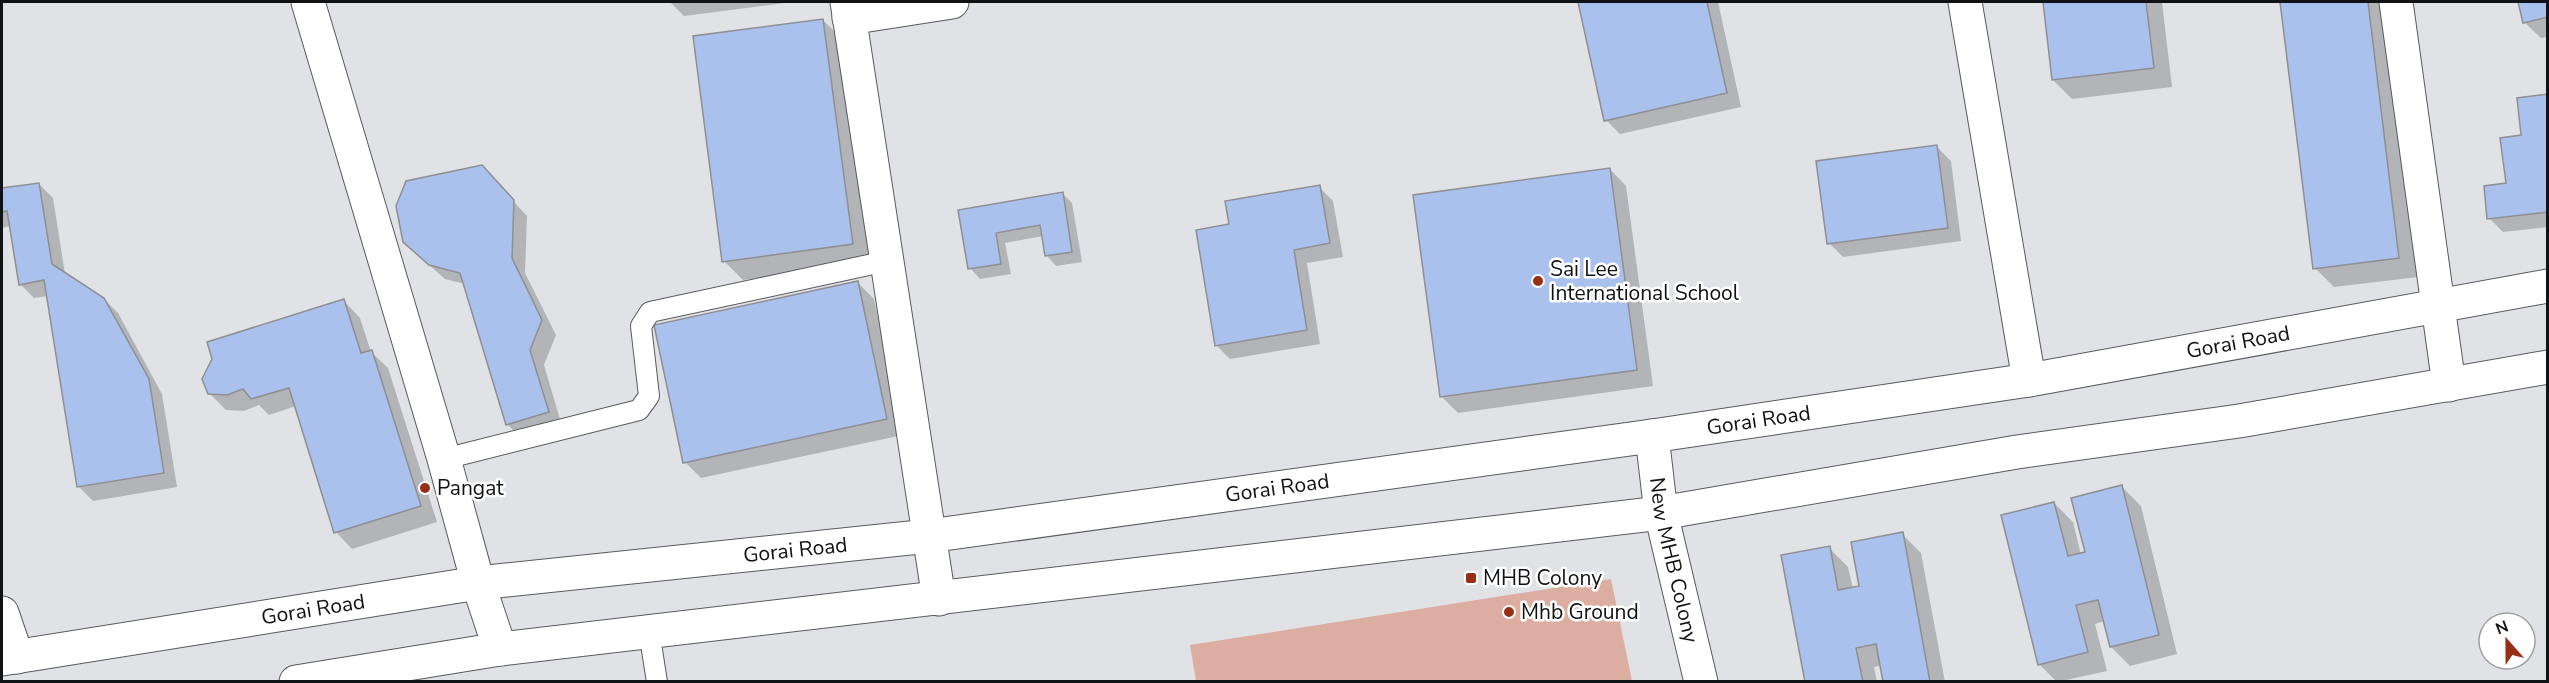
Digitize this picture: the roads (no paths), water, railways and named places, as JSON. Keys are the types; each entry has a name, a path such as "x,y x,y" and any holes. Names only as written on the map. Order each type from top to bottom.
{"main road":[{"path":"308,2 444,459 478,583 500,648"},
{"path":"939,599 848,10 952,2"},
{"path":"1965,2 2029,380"},
{"path":"2397,2 2449,385"},
{"name":"Gorai Road","path":"9,658 478,583 929,536 1652,436 2029,380 2547,286"},
{"path":"296,681 500,648 939,599 1661,513 2016,452 2239,421 2547,367"},
{"name":"New MHB Colony","path":"1652,436 1661,513 1701,681"},
{"path":"2,614 9,658"}],"lane":[{"path":"444,459 639,410 649,396 641,326 650,312 887,261"},
{"path":"649,631 657,681"}],"place":[{"name":"Sai Lee International School","path":"1538,281"},
{"name":"Pangat","path":"425,488"},
{"name":"MHB Colony","path":"1471,578"},
{"name":"Mhb Ground","path":"1509,612"}]}
